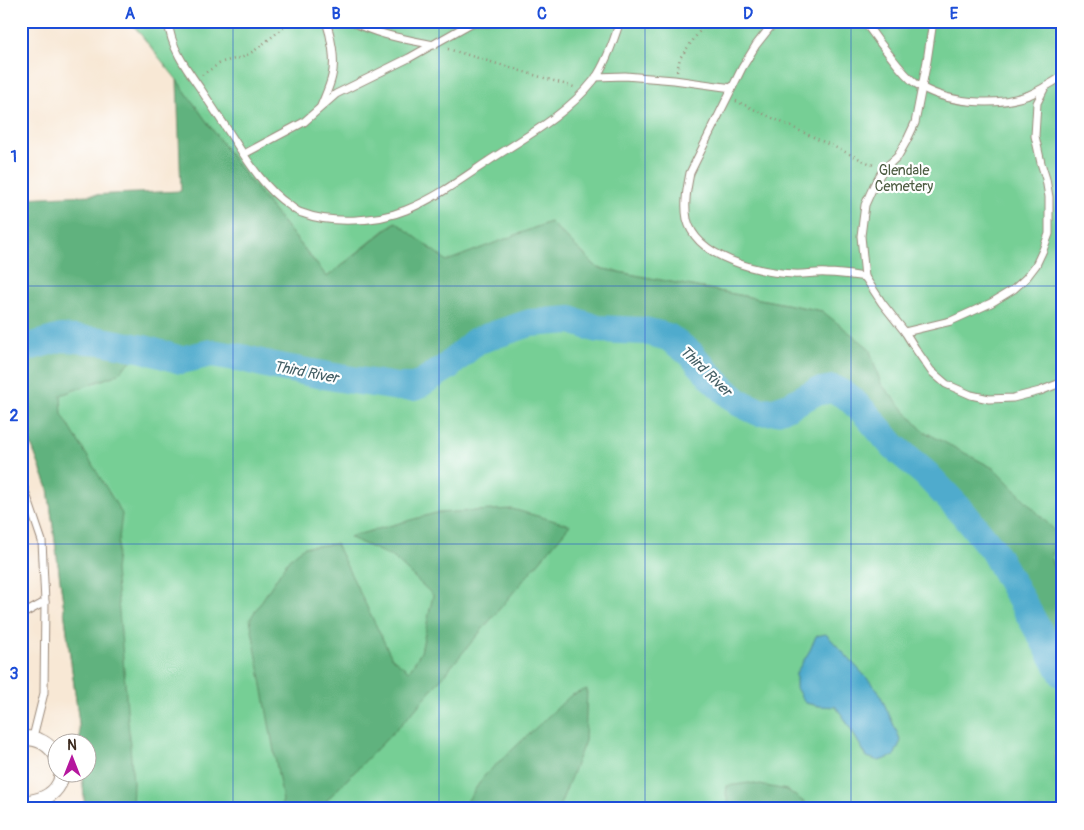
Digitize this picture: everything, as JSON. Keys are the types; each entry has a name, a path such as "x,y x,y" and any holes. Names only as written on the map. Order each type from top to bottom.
{"street":[{"path":"27,738 48,746"},
{"path":"21,803 48,797 60,782"}],"lane":[{"path":"168,21 169,31 180,60 262,180 282,200 300,213 327,220 357,220 404,211 429,199 553,119 568,107 596,78 614,41 620,21"},
{"path":"320,108 333,74 332,48 326,21"},
{"path":"351,21 383,34 434,44"},
{"path":"244,154 304,122 336,94 475,21"},
{"path":"775,21 756,45 742,68 690,173 686,192 687,219 692,230 706,246 719,255 741,264 765,271 794,274 825,272 865,276"},
{"path":"864,21 906,76 921,86 947,97 966,102 1008,100 1029,95 1045,88 1063,76"},
{"path":"933,21 915,123 898,156 884,170 874,185 865,205 861,236 865,276 931,371 946,384 971,395 989,399 1014,398 1063,382"},
{"path":"596,78 625,76 732,88"},
{"path":"905,332 951,321 992,303 1014,289 1026,278 1036,264 1044,250 1049,234 1049,197 1034,136 1037,103 1045,88"},
{"path":"21,479 42,541 46,602 44,693 27,738"},
{"path":"21,615 46,602"}],"path":[{"path":"194,80 222,62 243,57 292,21"},
{"path":"674,80 680,58 707,21"},
{"path":"434,44 585,90"},
{"path":"728,97 884,170"}],"green space":[{"name":"Glendale Cemetery","path":"130,21 1063,21 1063,659 1039,611 822,311 598,268 550,222 447,262 395,222 327,277 244,174 177,80"},
{"path":"177,80 244,174 327,277 396,222 447,261 550,222 598,268 822,311 869,348 881,384 923,431 995,469 1057,533 1051,560 1063,594 1063,674 993,550 964,514 926,474 893,446 866,414 847,396 833,389 815,392 789,406 774,411 759,412 738,402 716,382 690,353 668,337 645,331 598,329 571,320 530,323 476,341 447,367 415,387 398,387 340,378 211,353 181,360 144,349 116,375 61,395 62,414 122,514 115,570 133,783 132,809 85,809 83,782 98,782 98,732 79,732 48,488 21,418 21,198 181,191"},
{"path":"571,320 598,329 645,331 668,337 690,353 716,382 789,406 815,392 833,389 847,396 866,414 893,446 926,474 964,514 993,550 1063,674 1063,750 1055,752 1063,809 85,809 83,782 98,782 98,732 79,732 48,488 21,418 21,349 144,349 181,360 211,353 340,378 398,387 415,387 447,367 476,341 530,323"},
{"path":"512,509 570,525 413,712 328,799 322,809 279,809 283,801 250,619 289,559 304,547 336,544 392,658 409,671 421,652 433,595 394,558 349,537 436,513"},
{"path":"587,689 585,741 560,805 552,809 462,809 484,776 570,696"},
{"path":"749,783 787,790 814,809 736,809 729,805 726,794 727,786"}],"water":[{"path":"826,634 878,690 901,741 894,756 879,761 867,757 836,707 805,703 796,688 796,673 816,636"}],"waterway":[{"name":"Third River","path":"21,349 61,338 102,341 144,349 181,360 211,353 340,378 398,387 415,387 447,367 476,341 530,323 571,320 598,329 645,331 668,337 690,353 716,382 738,402 759,412 774,411 789,406 815,392 833,389 847,396 866,414 893,446 926,474 964,514 993,550 1063,674"}]}
